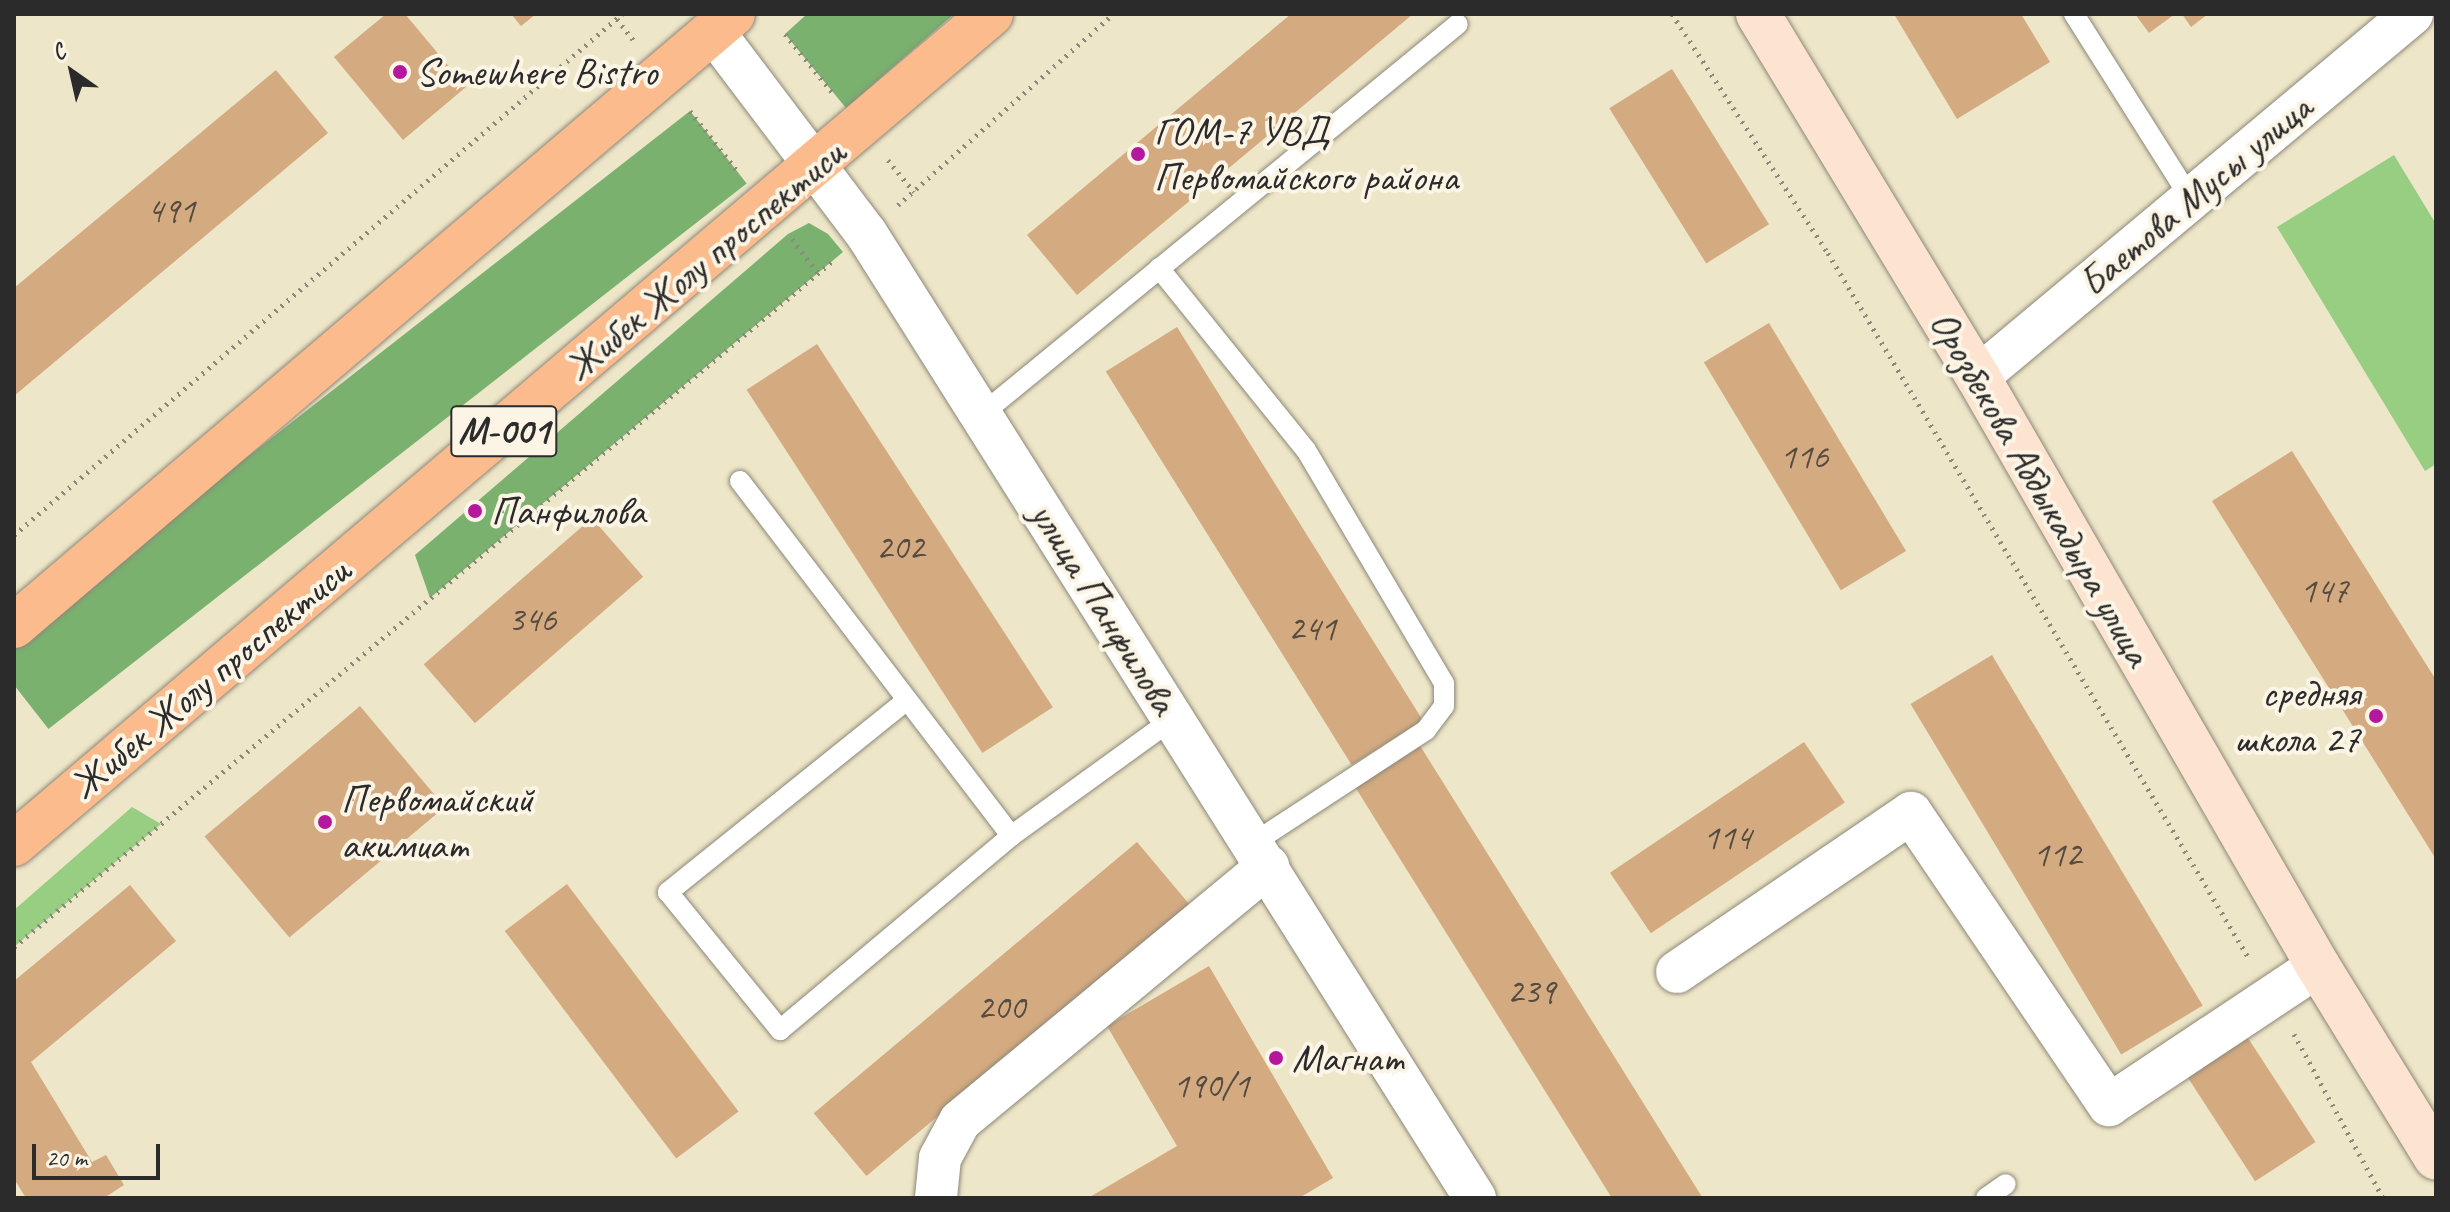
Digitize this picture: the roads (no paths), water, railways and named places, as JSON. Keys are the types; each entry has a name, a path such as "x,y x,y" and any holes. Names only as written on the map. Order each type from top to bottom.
{"main road":[{"name":"Жибек Жолу проспектиси","path":"14,844 991,14"},
{"path":"14,626 723,23"}],"street":[{"name":"Орозбекова Абдыкадыра улица","path":"1758,14 1978,377 2318,966 2436,1158"},
{"name":"Баетова Мусы улица","path":"1978,377 2412,14"},
{"name":"улица Панфилова","path":"723,23 982,414 1475,1198"},
{"path":"1677,972 1911,813 2109,1105 2318,966"},
{"path":"936,1198 940,1158 960,1121 1260,855"}],"lane":[{"path":"2074,14 2191,199"},
{"path":"982,414 1458,24"},
{"path":"1159,268 1306,450 1444,683 1444,706 1426,730 1260,855"},
{"path":"740,481 1011,836"},
{"path":"907,700 668,892 780,1030 1011,836 1174,718"},
{"path":"1986,1198 2006,1184"}],"place":[{"name":"Somewhere Bistro","path":"400,72"},
{"name":"ГОМ-7 УВД Первомайского района","path":"1138,154"},
{"name":"Панфилова","path":"475,511"},
{"name":"средняя школа 27","path":"2376,716"},
{"name":"Первомайский акимиат","path":"325,822"},
{"name":"Магнат","path":"1276,1058"}]}
